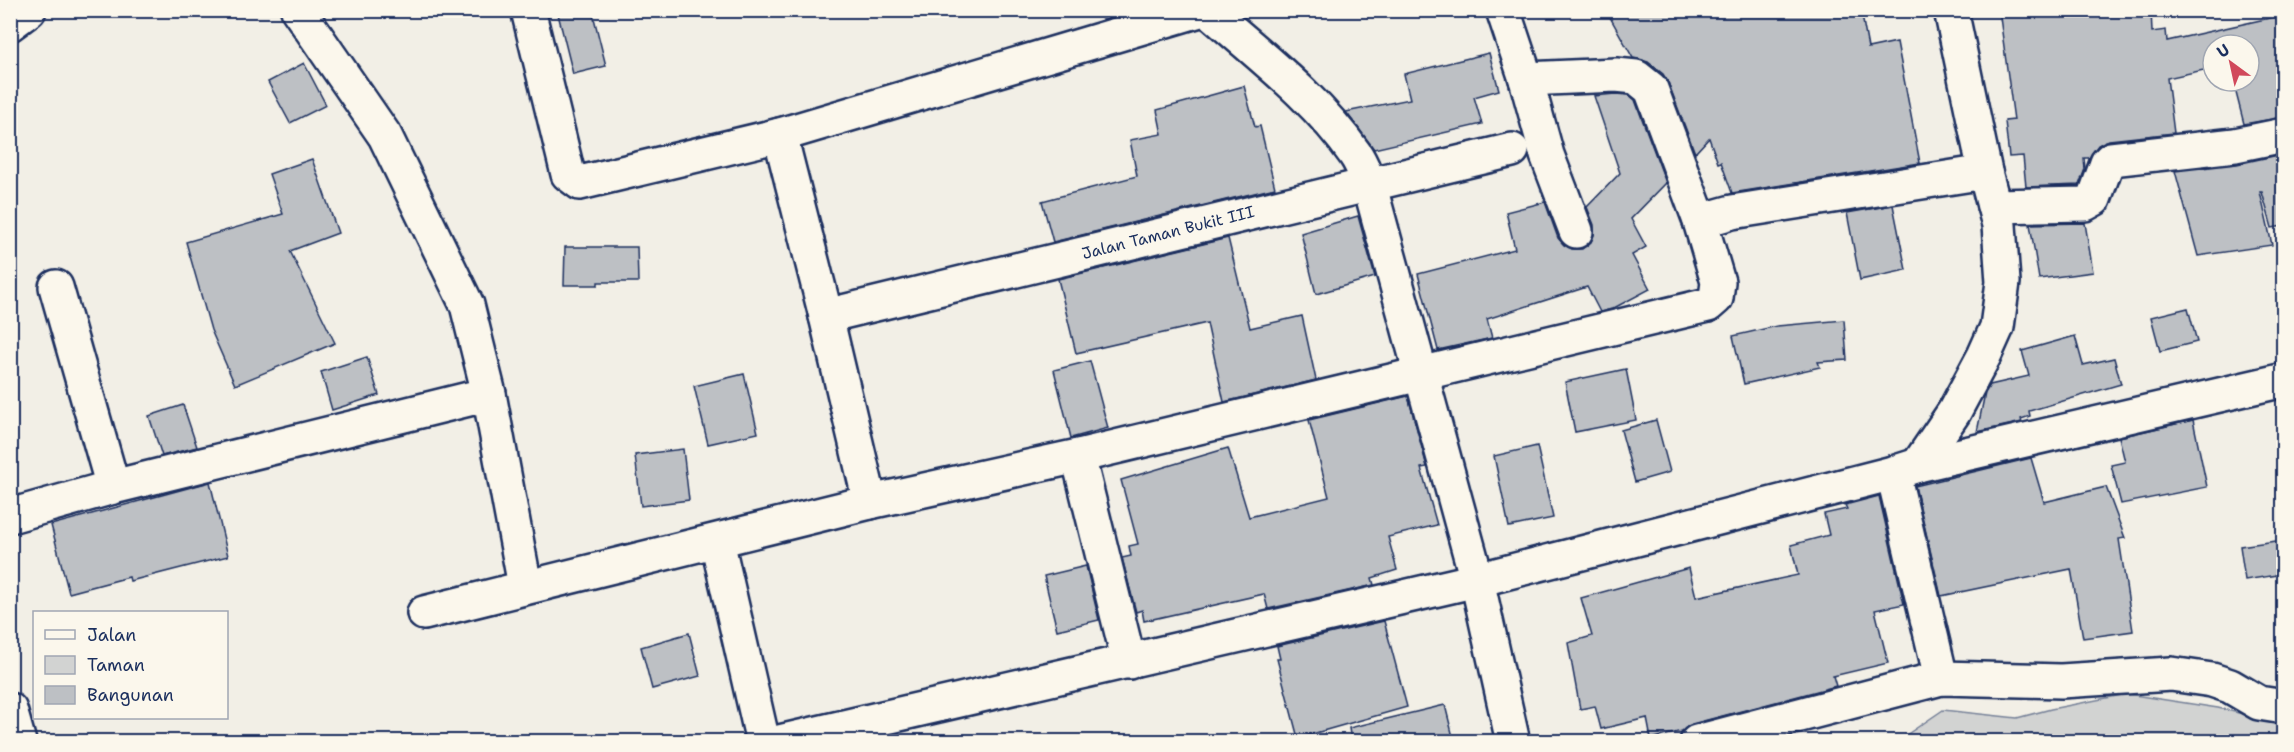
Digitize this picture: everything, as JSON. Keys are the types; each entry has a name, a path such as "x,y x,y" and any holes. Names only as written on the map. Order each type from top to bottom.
{"street":[{"path":"10,24 29,10"},
{"path":"298,10 385,136 428,220 467,305 489,394 525,586"},
{"path":"528,10 568,174 580,183 780,135 1200,10"},
{"path":"1208,10 1313,105 1356,155 1369,183 1476,580 1513,741"},
{"path":"1503,10 1526,79 1547,155 1576,231"},
{"path":"1941,678 1906,469 1954,412 1984,356 1997,327 2003,282 1999,225 1985,172 1951,10"},
{"path":"424,613 525,586 870,502 1078,456 1708,305 1716,298 1718,282 1700,221 1651,89 1636,77 1616,75 1526,79"},
{"path":"780,135 870,502"},
{"path":"1994,206 2085,204 2094,199 2107,163 2111,159 2235,145 2283,135"},
{"name":"Jalan Taman Bukit III","path":"826,316 1512,150"},
{"path":"1700,221 1732,212 1985,172"},
{"path":"56,287 113,487"},
{"path":"779,741 1476,580 1906,469 2283,380"},
{"path":"10,516 113,487 489,394"},
{"path":"1078,456 1129,662"},
{"path":"717,541 762,741"},
{"path":"1697,741 1941,678 2061,681 2171,674 2212,680 2230,686 2259,703 2283,707"},
{"path":"10,710 19,741"}],"green space":[{"path":"2127,694 2218,708 2284,724 2283,742 1896,742 1943,710 2017,718"}],"building":[{"path":"557,10 592,10 606,66 573,74"},
{"path":"1606,10 1861,10 1868,48 1897,42 1920,163 1732,193 1721,162 1718,163 1709,138 1695,153 1668,82 1663,74 1648,62 1633,58"},
{"path":"1999,10 2151,10 2152,32 2166,30 2167,41 2201,33 2201,71 2167,78 2174,133 2109,140 2098,145 2089,158 2084,158 2085,169 2079,185 2026,187 2023,156 2009,157 2005,121 2014,120"},
{"path":"2283,15 2283,117 2244,124 2236,93 2261,93 2261,33 2203,33"},
{"path":"1489,53 1499,90 1474,97 1482,124 1374,149 1346,112 1410,99 1404,74"},
{"path":"304,63 326,105 290,123 268,82"},
{"path":"1244,86 1255,127 1260,126 1275,188 1053,242 1042,201 1137,176 1130,140 1162,134 1157,110"},
{"path":"1629,95 1635,100 1666,183 1631,219 1646,247 1632,255 1650,289 1612,309 1600,312 1587,287 1487,319 1492,338 1438,350 1418,274 1515,249 1506,212 1545,202 1558,238 1564,245 1572,249 1582,249 1591,242 1594,225 1587,207 1620,173 1594,96"},
{"path":"2283,154 2283,226 2272,228 2262,192 2260,192 2272,245 2198,256 2175,171 2237,164"},
{"path":"312,159 338,233 290,251 335,343 235,385 211,330 186,242 283,214 269,174"},
{"path":"1893,205 1906,270 1860,280 1847,213"},
{"path":"1358,216 1375,277 1316,294 1301,233"},
{"path":"2085,223 2093,272 2039,279 2030,224"},
{"path":"1228,238 1250,328 1302,316 1316,380 1224,402 1207,323 1076,353 1058,279"},
{"path":"565,247 637,247 638,282 564,285"},
{"path":"2188,308 2197,342 2160,351 2151,317"},
{"path":"1844,320 1847,360 1818,362 1820,367 1744,384 1733,336 1777,326"},
{"path":"2075,336 2083,365 2114,358 2121,384 2029,411 2030,416 2021,419 2022,422 1977,432 1985,393 1990,385 2029,376 2022,351"},
{"path":"367,357 379,395 332,410 321,372"},
{"path":"1090,361 1108,428 1071,438 1054,370"},
{"path":"1626,369 1636,420 1575,432 1565,382"},
{"path":"744,374 758,433 708,444 694,386"},
{"path":"1408,396 1427,467 1421,468 1437,525 1388,537 1397,570 1372,578 1374,585 1268,609 1264,594 1144,621 1142,610 1136,612 1122,558 1131,556 1129,546 1138,544 1121,480 1228,448 1249,517 1329,497 1309,420"},
{"path":"183,405 197,447 162,456 149,416"},
{"path":"1656,420 1670,472 1635,482 1621,430"},
{"path":"2193,420 2207,487 2121,504 2111,465 2125,462 2119,437"},
{"path":"1537,446 1553,518 1509,527 1494,456"},
{"path":"683,449 689,500 641,506 635,455"},
{"path":"2031,458 2044,502 2106,487 2125,538 2119,539 2133,631 2083,638 2071,569 1941,596 1915,486"},
{"path":"210,482 228,556 130,581 129,577 69,593 51,525"},
{"path":"1879,496 1904,604 1875,610 1888,663 1833,676 1836,686 1692,724 1682,731 1651,739 1647,718 1601,729 1595,706 1580,709 1568,643 1592,636 1581,598 1689,568 1696,597 1798,575 1791,545 1829,535 1824,514 1847,509 1845,505"},
{"path":"2283,540 2283,574 2245,580 2240,546"},
{"path":"1086,566 1099,620 1057,630 1044,576"},
{"path":"1384,621 1407,707 1298,738 1277,659 1280,659 1277,646"},
{"path":"689,633 700,676 652,689 641,647"},
{"path":"1445,705 1454,741 1351,741 1349,728"}]}
